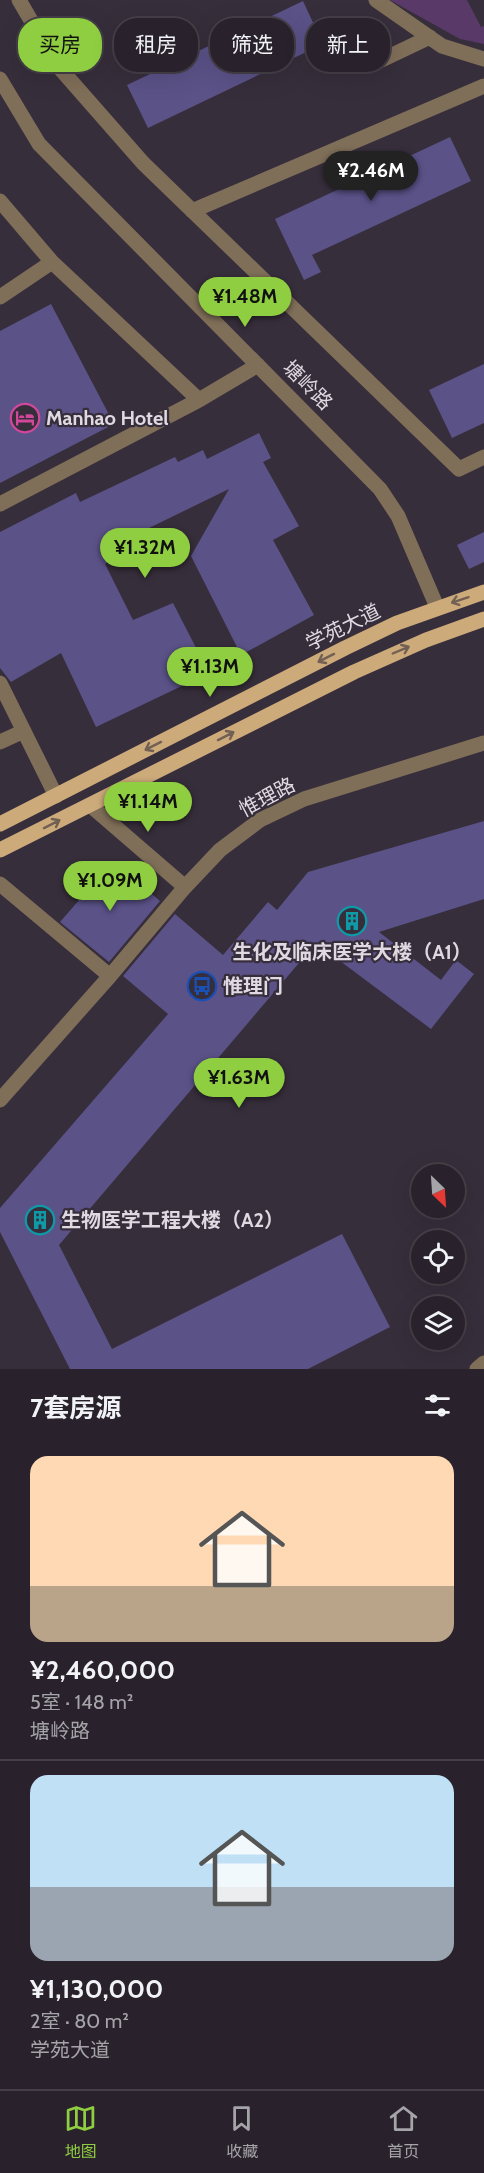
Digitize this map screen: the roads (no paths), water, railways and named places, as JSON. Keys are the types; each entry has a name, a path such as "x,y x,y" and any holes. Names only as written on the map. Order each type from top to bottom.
{"main road":[{"name":"学苑大道","path":"0,825 345,648 437,607 484,592"},
{"path":"0,850 354,672 417,644 484,619"}],"street":[{"path":"19,0 57,65 143,163 459,469 484,458"},
{"path":"376,0 442,46 484,59"},
{"path":"390,55 430,37"},
{"name":"塘岭路","path":"0,79 39,144 380,489 398,516 437,607"},
{"path":"192,211 254,182 484,86"},
{"path":"0,201 52,262 199,400"},
{"path":"0,297 52,262"},
{"path":"0,504 199,400 258,365"},
{"path":"0,683 56,796"},
{"path":"0,742 24,730"},
{"name":"惟理路","path":"0,1100 185,887 220,850 260,820 303,800 484,743"},
{"path":"90,805 185,887"},
{"path":"0,884 110,976"},
{"path":"477,1369 484,1363"}],"place":[{"name":"Manhao Hotel","path":"25,418"},
{"name":"生化及临床医学大楼（A1）","path":"352,921"},
{"name":"惟理门","path":"202,986"},
{"name":"生物医学工程大楼（A2）","path":"40,1220"}]}
